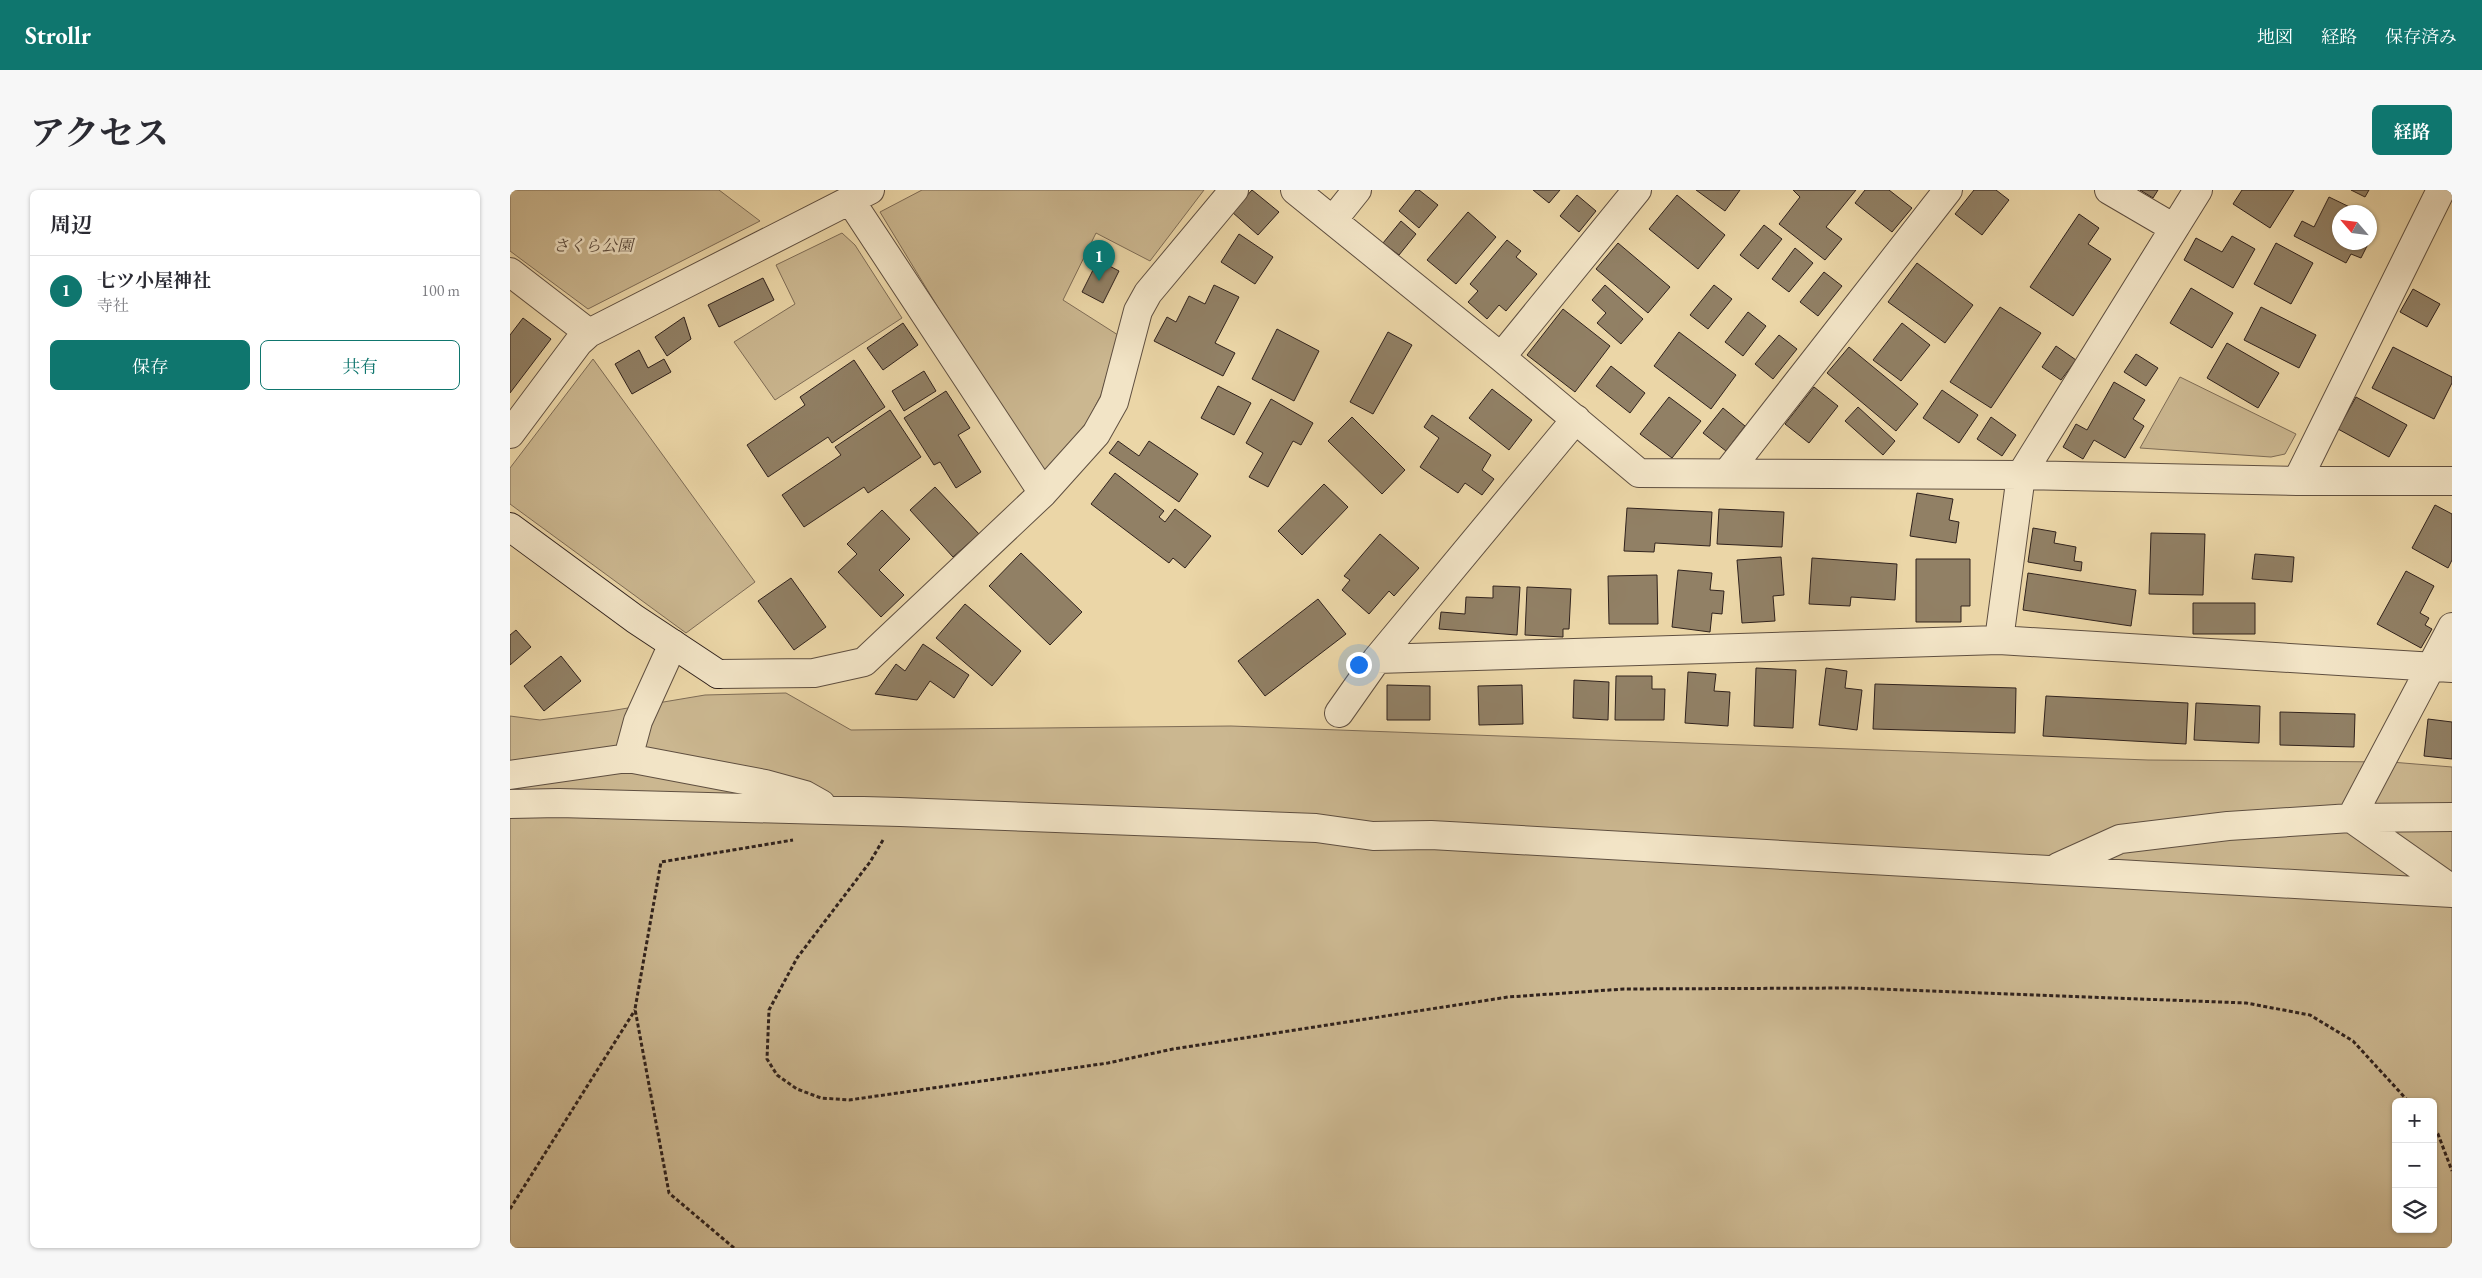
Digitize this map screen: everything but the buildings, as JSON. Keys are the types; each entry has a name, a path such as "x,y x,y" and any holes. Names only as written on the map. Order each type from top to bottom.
{"street":[{"path":"510,527 635,619 718,674 814,673 864,662 1043,493 1096,434 1108,416 1114,402 1138,311 1148,292 1234,190"},
{"path":"1296,190 1501,357 1639,473 2021,475 2297,481 2452,481"},
{"path":"1333,220 1357,190"},
{"path":"1501,357 1637,190"},
{"path":"1726,473 1948,190"},
{"path":"2109,190 2174,228"},
{"path":"1999,640 2021,475 2198,190"},
{"path":"2297,481 2441,190"},
{"path":"510,434 578,343 589,333 860,195 1043,493"},
{"path":"510,272 589,333"},
{"path":"1339,713 1378,658 1576,419"},
{"path":"2351,818 2442,668 2452,627"},
{"path":"1378,658 1999,640 2442,668"},
{"path":"628,758 638,721 673,644"},
{"path":"510,775 628,758 765,784 805,795 833,810"},
{"path":"510,804 559,803 833,810 1316,828 1373,836 1431,835 2452,891"},
{"path":"2054,869 2120,839 2228,826 2351,818 2452,817"},
{"path":"2351,818 2452,891"}],"path":[{"path":"900,812 870,862 797,958 769,1010 767,1059 777,1075 797,1089 821,1098 849,1100 1108,1063 1183,1048 1508,997 1624,989 1851,988 2246,1003 2310,1015 2353,1041 2405,1098"},
{"path":"734,1248 669,1193 635,1009 660,862 796,840"},
{"path":"510,1209 635,1009"},
{"path":"2437,1133 2452,1171"}],"green space":[{"name":"さくら公園","path":"510,190 719,190 760,221 588,309 510,251"},
{"path":"922,190 1204,190 1150,261 1096,233 1063,300 1118,335 1101,395 1087,422 1041,477 880,212"},
{"path":"842,233 855,245 902,318 775,400 734,342 795,304 776,265"},
{"path":"593,359 755,582 686,633 510,504 510,468"},
{"path":"2180,377 2296,434 2285,454 2271,457 2140,448"},
{"path":"786,693 851,730 1231,726 2148,760 2391,762 2452,767 2452,1248 510,1248 510,716 540,720 610,711 705,695"}],"place":[{"name":"七ツ小屋神社","path":"1099,281"}]}
